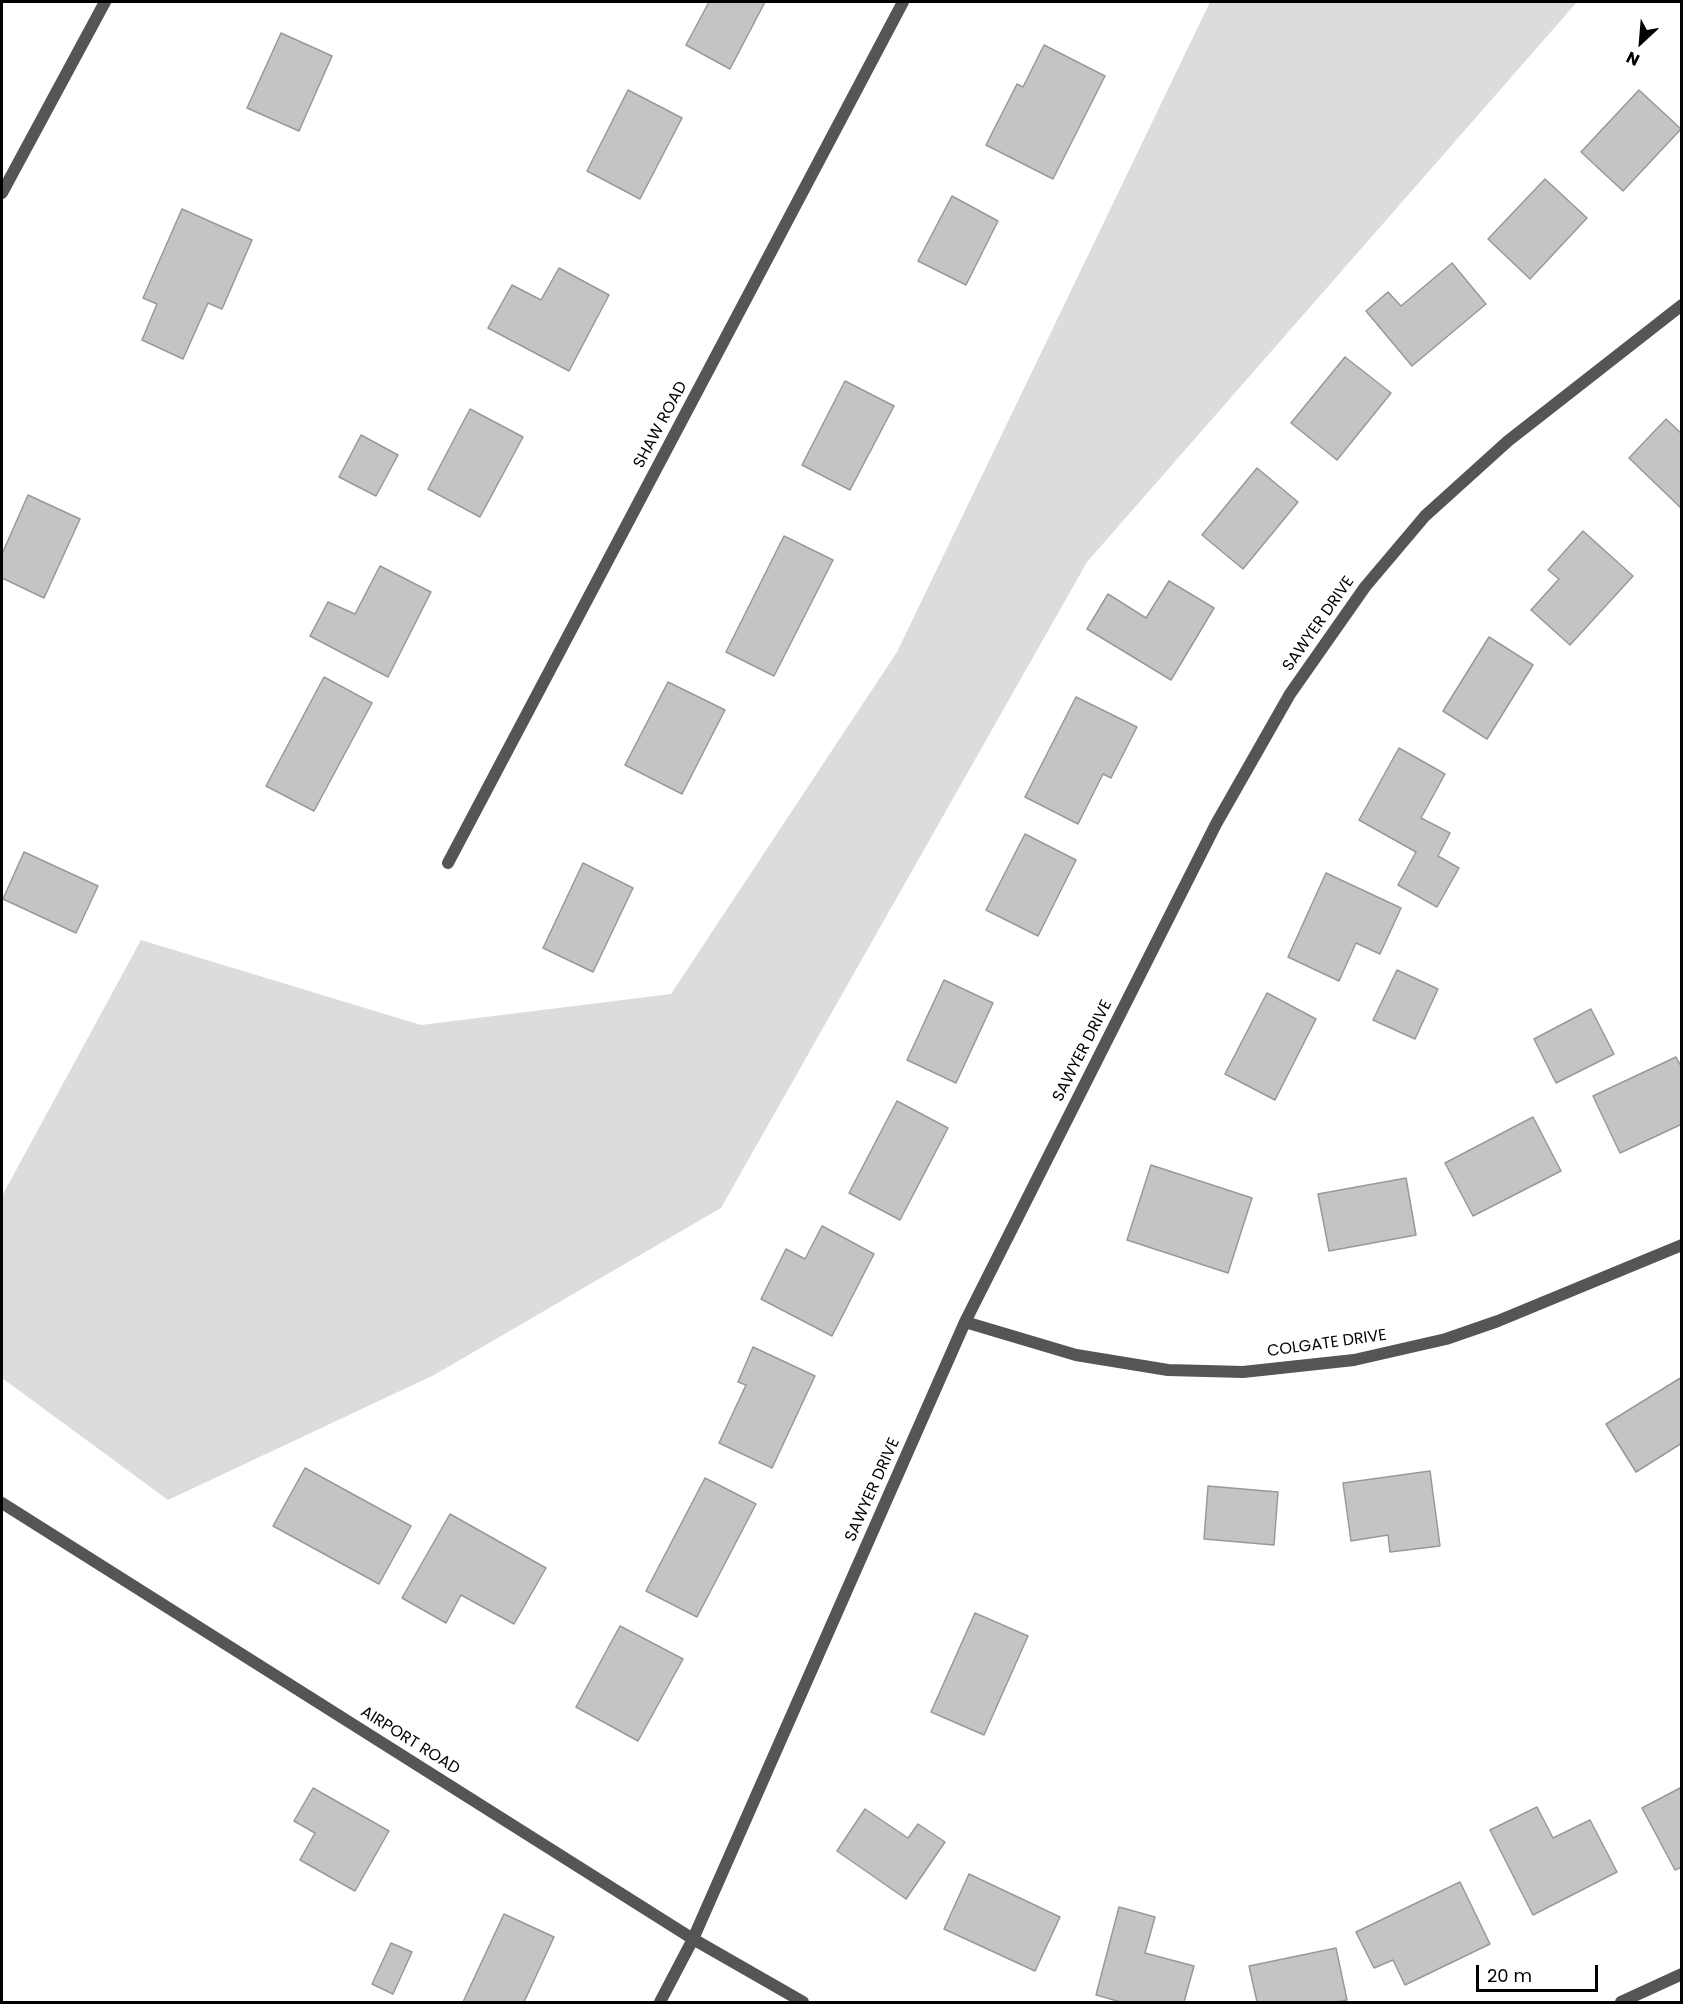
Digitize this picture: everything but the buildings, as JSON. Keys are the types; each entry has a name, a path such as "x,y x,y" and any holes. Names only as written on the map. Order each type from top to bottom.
{"street":[{"path":"2,193 105,2"},
{"name":"SHAW ROAD","path":"448,863 903,2"},
{"name":"SAWYER DRIVE","path":"660,2002 693,1939 965,1322 1216,824 1290,694 1365,587 1425,516 1508,441 1682,305"},
{"name":"COLGATE DRIVE","path":"965,1322 1076,1355 1168,1370 1243,1372 1354,1360 1446,1339 1498,1322 1682,1245"},
{"name":"AIRPORT ROAD","path":"2,1503 693,1939 803,2002"},
{"path":"1621,2002 1682,1974"}],"shaded area":[{"path":"1210,2 1577,2 1087,562 721,1208 434,1375 168,1500 2,1378 2,1196 141,940 421,1025 671,994 897,652"}]}
